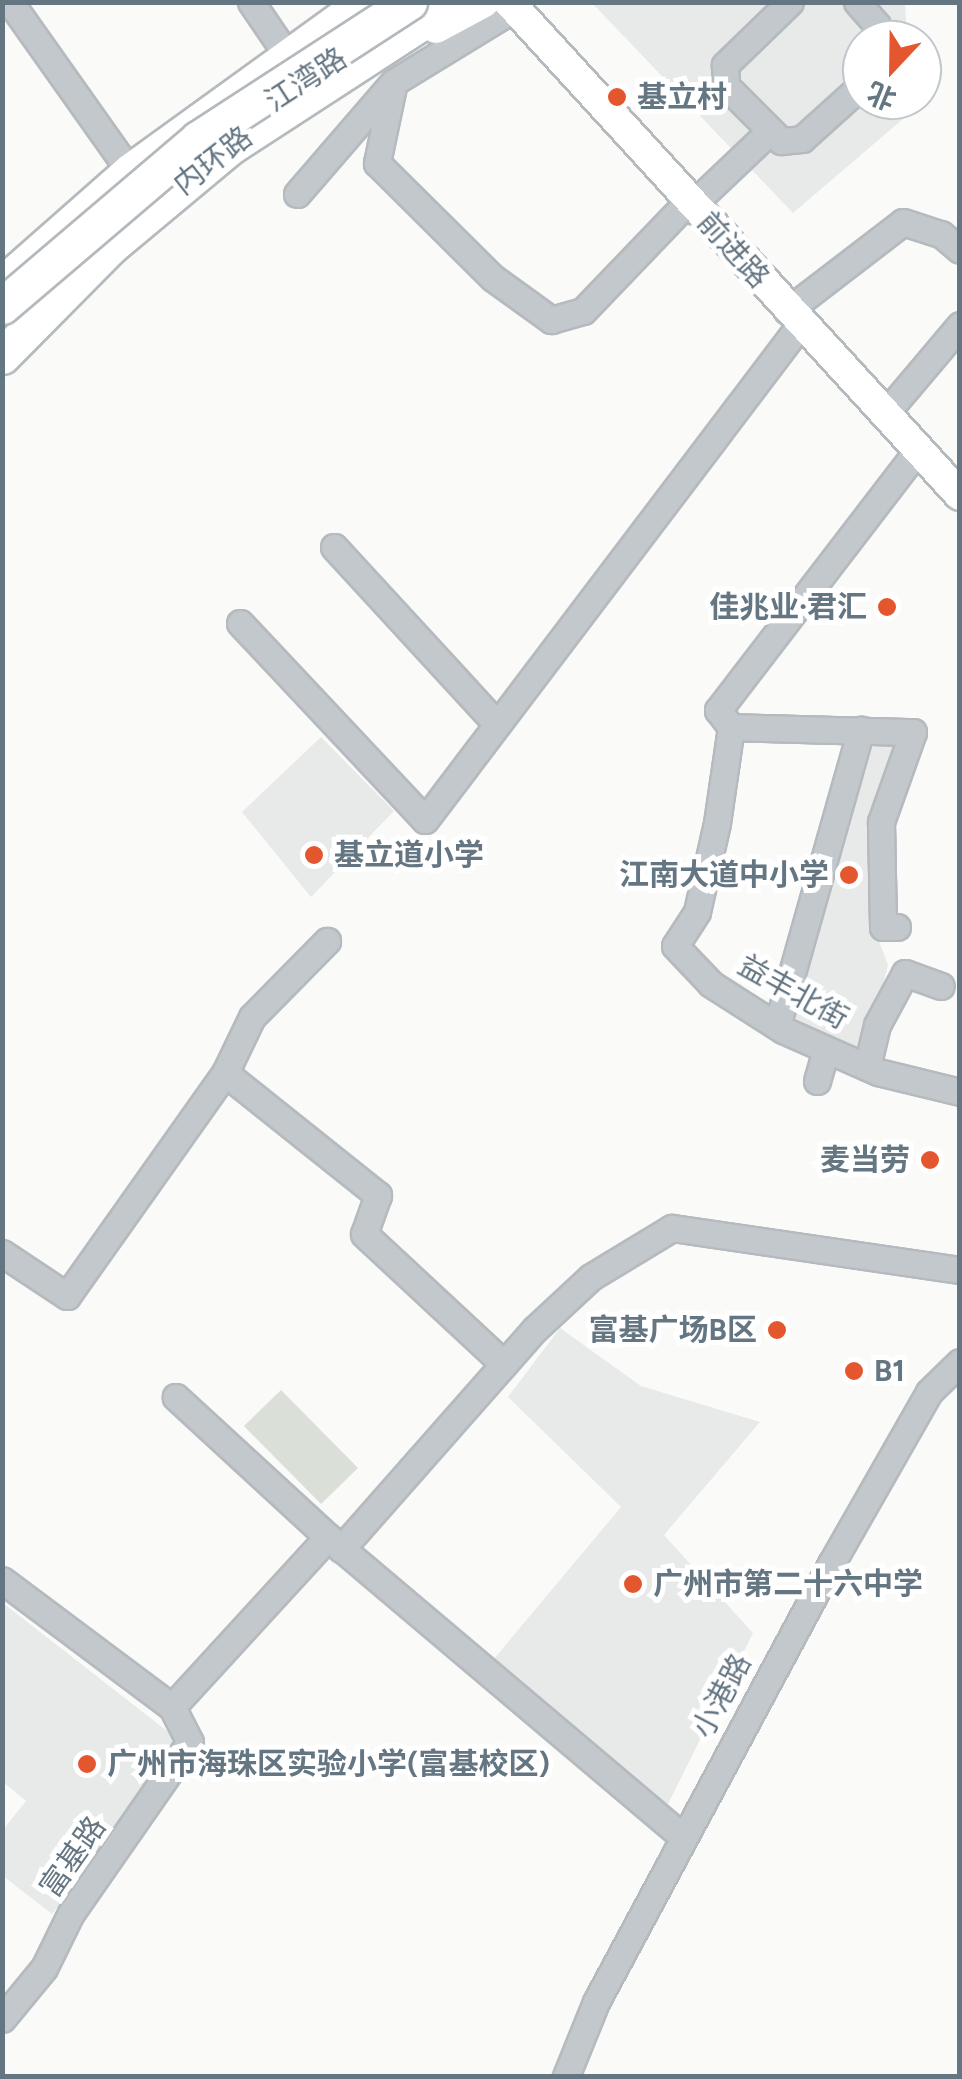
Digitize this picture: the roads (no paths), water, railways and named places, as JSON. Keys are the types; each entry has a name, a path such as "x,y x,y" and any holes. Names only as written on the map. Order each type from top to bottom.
{"highway":[{"name":"内环路","path":"2,306 198,140 409,2"},
{"name":"内环路","path":"2,356 44,308 232,146 453,2"},
{"path":"2,346 44,308"}],"main road":[{"name":"江湾路","path":"2,282 129,170 286,52 361,2"},
{"path":"280,96 309,56 396,2"},
{"name":"江湾路","path":"2,324 156,189 280,96 434,2"},
{"path":"2,376 105,270 207,182 372,66 484,2"},
{"name":"前进路","path":"509,2 684,209 960,495"}],"street":[{"path":"10,2 129,170"},
{"path":"251,2 286,52"},
{"path":"297,194 394,82 500,16 501,2"},
{"path":"790,2 725,65 726,86 780,142 802,139 842,102"},
{"path":"394,82 376,163 493,278 551,320 583,312 684,209 769,132"},
{"path":"240,623 426,820 793,318 903,222 941,234 960,250"},
{"path":"884,415 960,325"},
{"path":"724,718 917,450"},
{"path":"334,547 497,724"},
{"path":"724,718 913,732 880,822 883,927 897,927"},
{"name":"益丰北街","path":"724,718 697,912 675,946 711,984 777,1026 866,1067 960,1092"},
{"path":"777,1026 862,730"},
{"path":"2,1254 67,1296 225,1073 252,1017 326,940"},
{"path":"866,1067 876,1025 905,973 941,986"},
{"path":"816,1080 826,1049"},
{"path":"225,1073 378,1196 364,1234 504,1364"},
{"path":"2,1580 172,1708 592,1277 672,1228 960,1270"},
{"name":"小港路","path":"566,2076 596,2002 683,1837 919,1409 960,1362"},
{"path":"176,1398 334,1543 683,1837"},
{"name":"富基路","path":"2,2019 177,1768 190,1742 172,1708"}],"place":[{"name":"基立村","path":"617,97"},
{"name":"佳兆业·君汇","path":"887,607"},
{"name":"基立道小学","path":"314,855"},
{"name":"江南大道中小学","path":"849,875"},
{"name":"麦当劳","path":"930,1160"},
{"name":"富基广场B区","path":"777,1330"},
{"name":"B1","path":"854,1371"},
{"name":"广州市第二十六中学","path":"633,1584"},
{"name":"广州市海珠区实验小学(富基校区)","path":"87,1764"}]}
